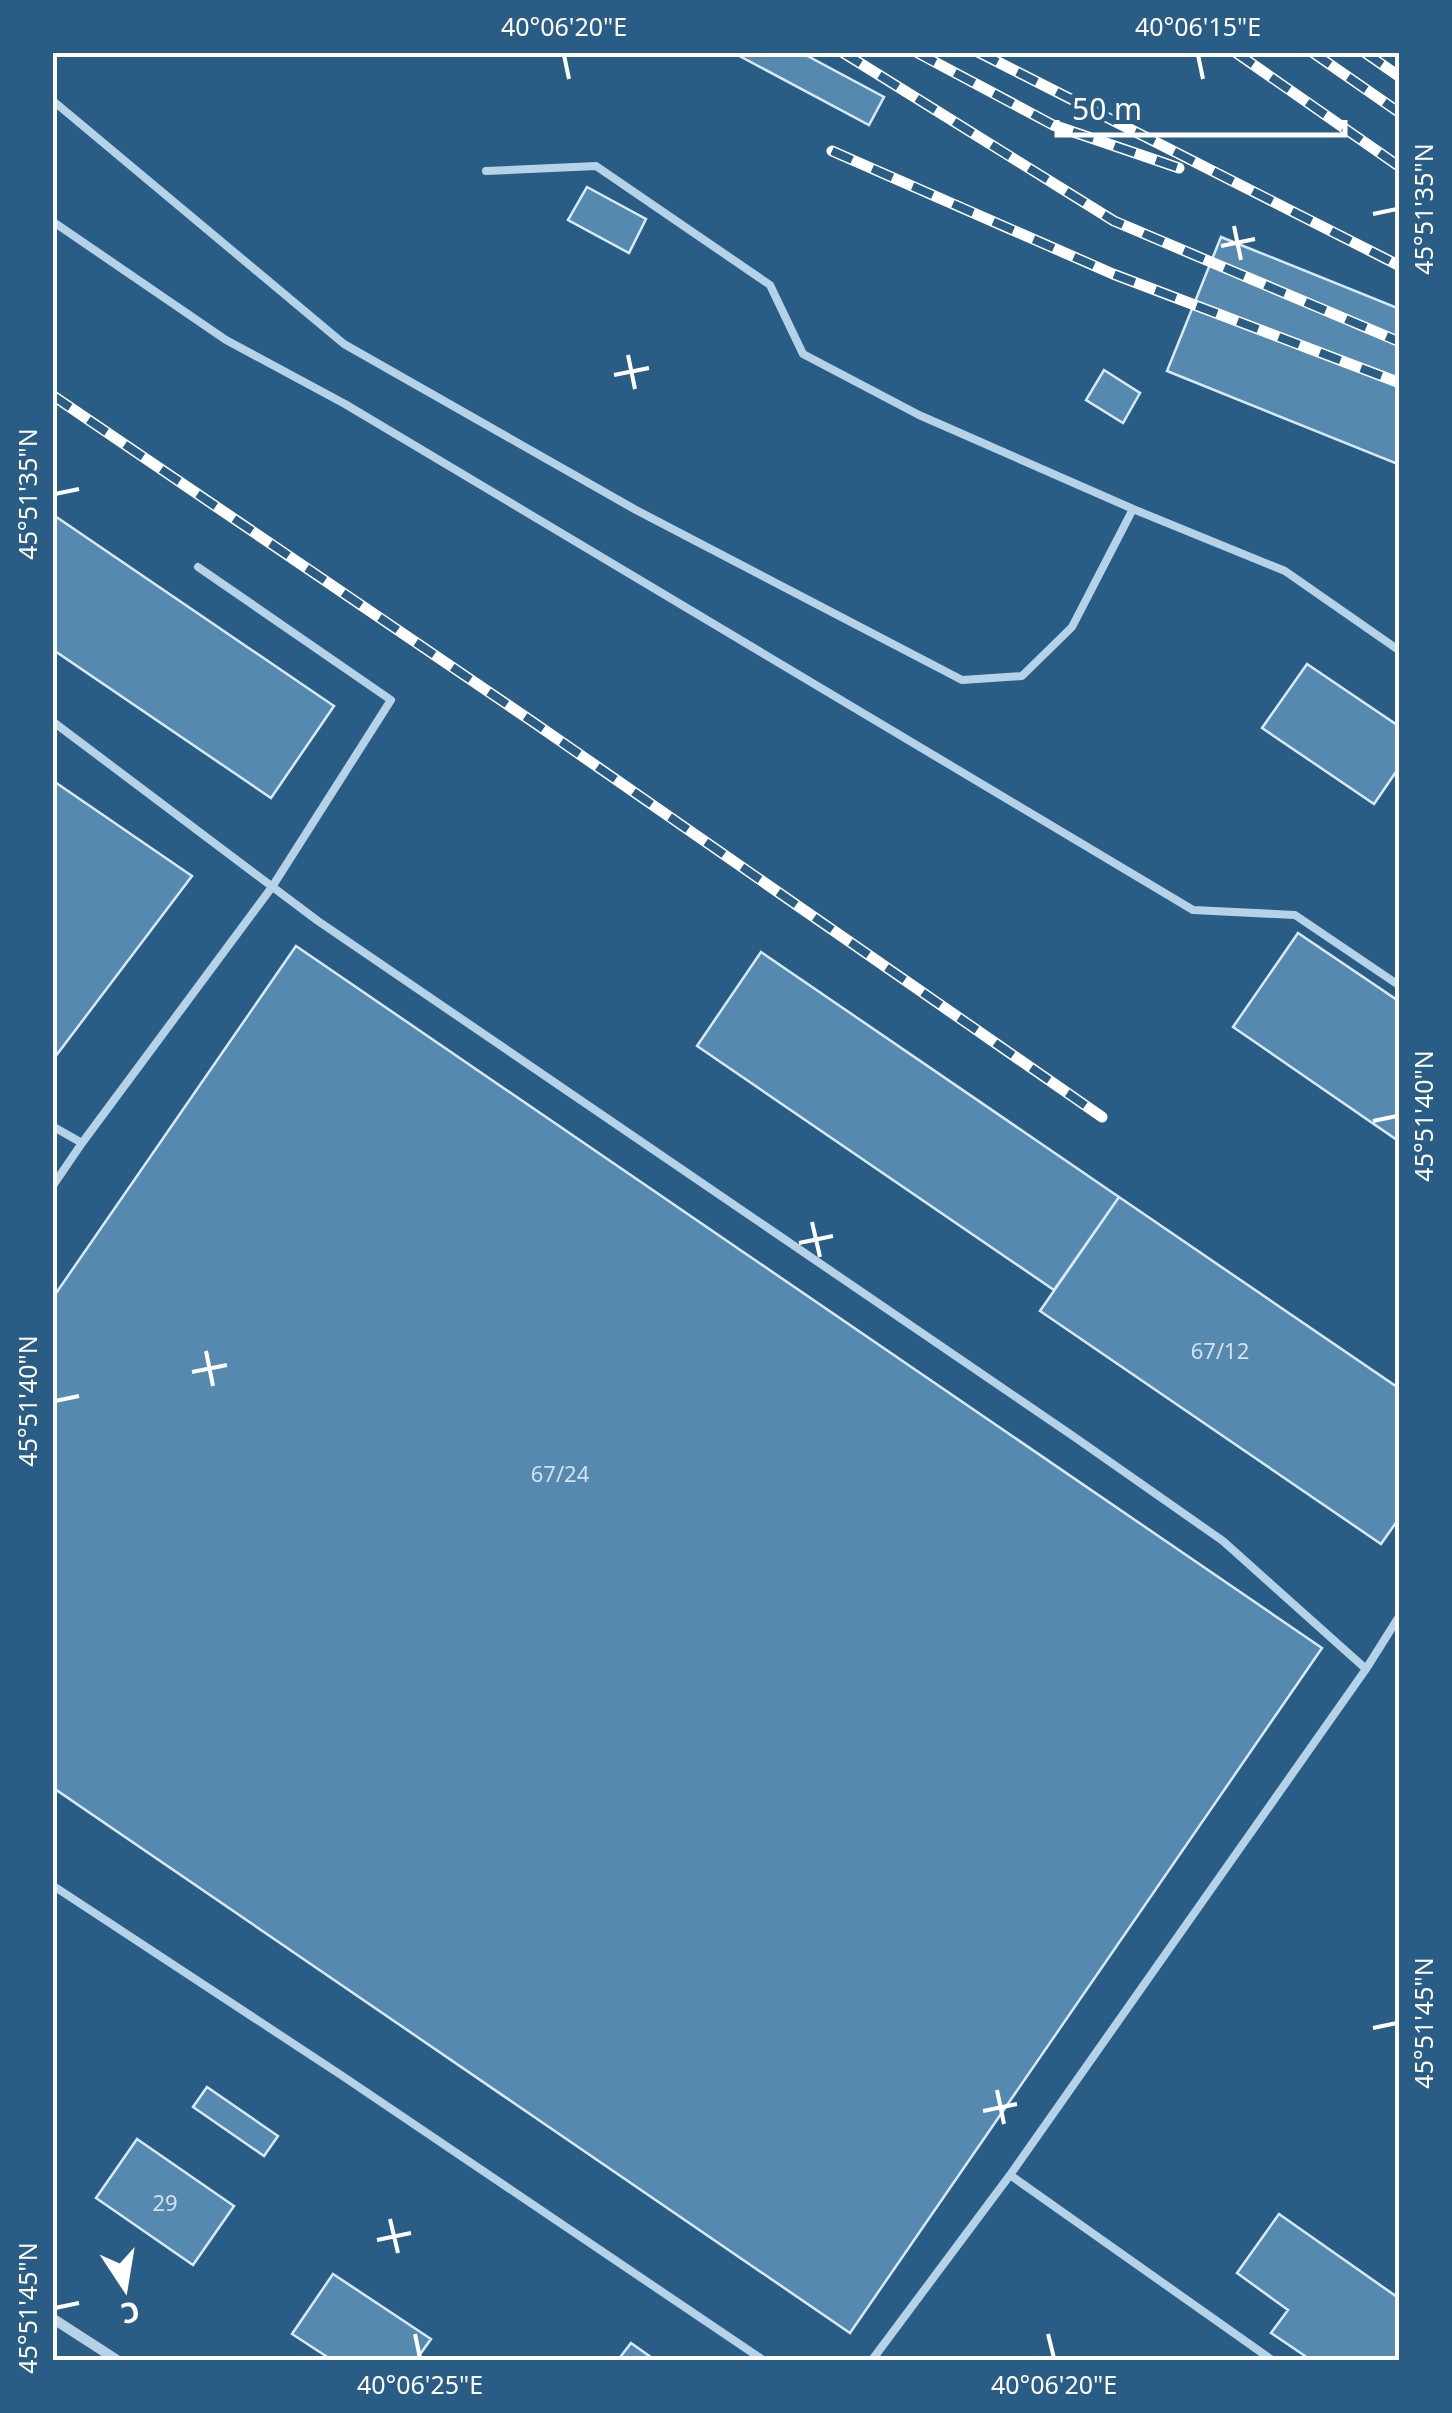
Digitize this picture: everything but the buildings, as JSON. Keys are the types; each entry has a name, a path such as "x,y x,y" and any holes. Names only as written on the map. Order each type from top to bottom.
{"street":[{"path":"52,2318 117,2360"}],"lane":[{"path":"52,100 344,344 636,510 962,680 1022,676 1060,639 1072,626 1133,509"},
{"path":"486,171 596,166 770,285 803,354 919,415 1285,571 1400,651"},
{"path":"52,221 226,340 362,414 1193,910 1295,915 1400,986"},
{"path":"52,1188 272,887 391,700 198,567"},
{"path":"52,721 334,932 1224,1542 1366,1669"},
{"path":"52,1126 82,1144"},
{"path":"872,2360 1010,2175 1400,1615"},
{"path":"52,1885 763,2360"},
{"path":"1010,2175 1272,2360"}],"railway":[{"path":"842,52 1114,221 1400,342"},
{"path":"916,52 1053,125 1179,168"},
{"path":"978,52 1400,266"},
{"path":"1235,52 1400,167"},
{"path":"1312,52 1400,113"},
{"path":"1364,52 1400,77"},
{"path":"832,151 1113,274 1400,383"},
{"path":"52,395 533,722 1102,1117"}]}
